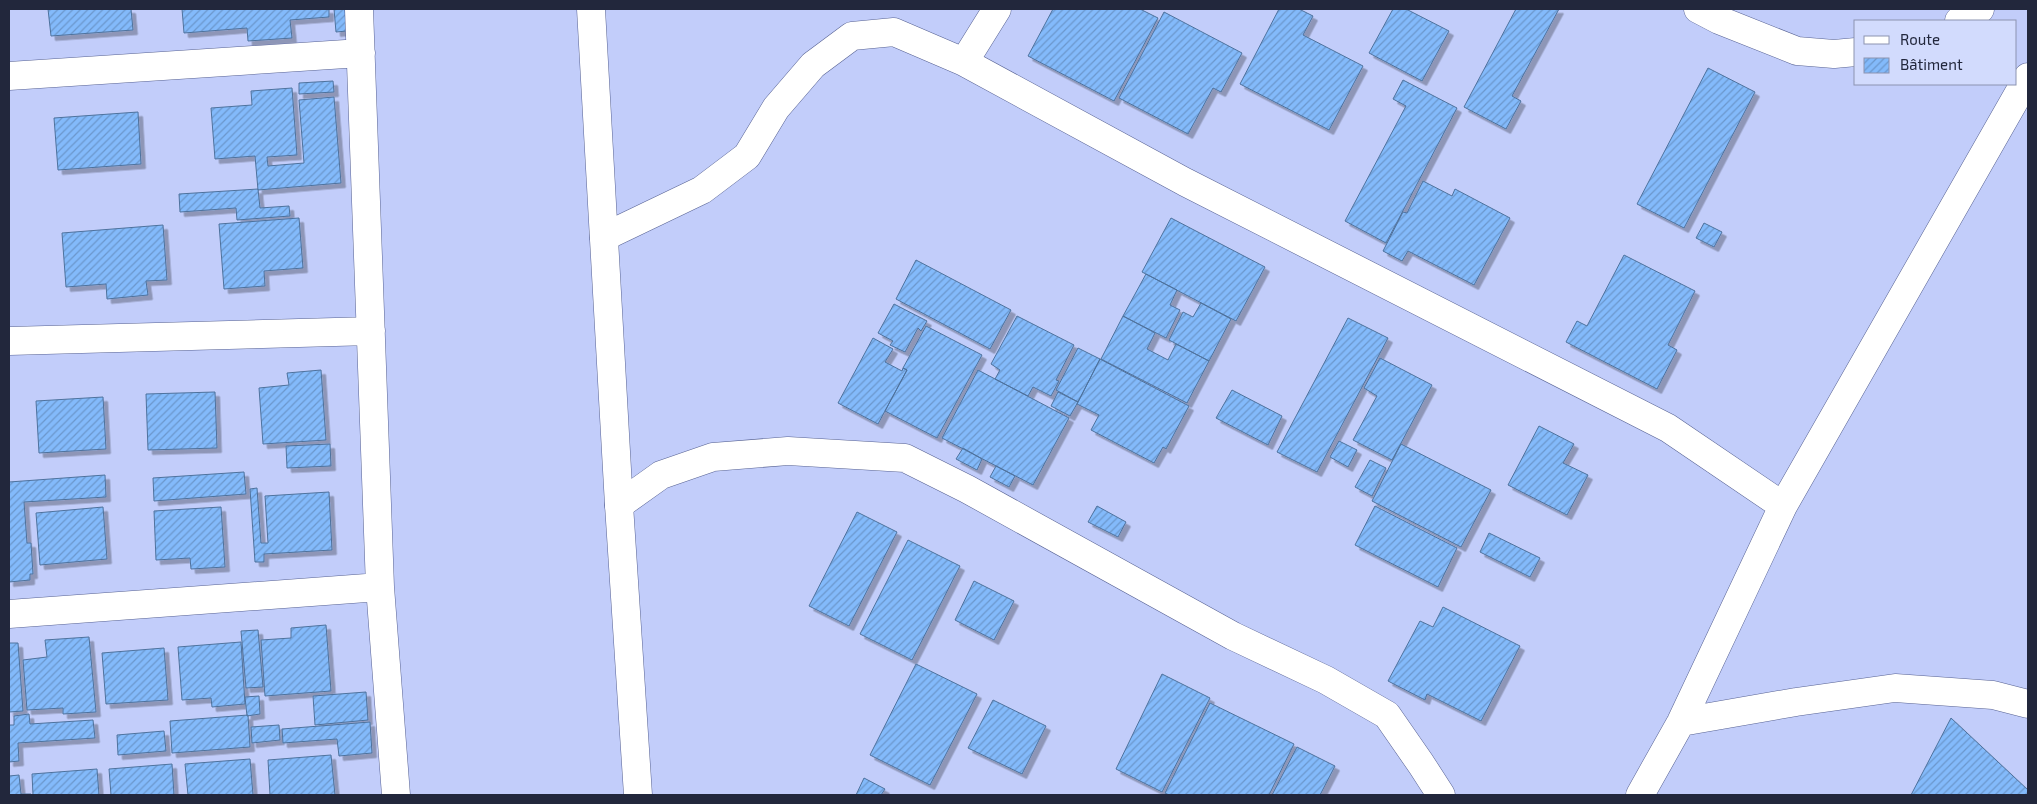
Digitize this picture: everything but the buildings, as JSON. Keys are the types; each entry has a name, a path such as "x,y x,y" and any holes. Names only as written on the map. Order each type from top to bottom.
{"street":[{"path":"359,9 380,587 396,795"},
{"path":"591,9 619,505 638,795"},
{"path":"964,62 996,9"},
{"path":"1698,9 1719,20 1798,51 1834,54 1854,52"},
{"path":"1961,20 1980,9"},
{"path":"604,237 702,190 747,156 776,108 813,65 852,36 894,32 964,62 1185,182 1668,428 1783,506"},
{"path":"9,76 361,53"},
{"path":"1640,795 1681,722 1783,506 2028,77"},
{"path":"9,341 372,331"},
{"path":"619,505 661,475 713,457 788,451 905,458 967,489 1233,636 1326,680 1387,715 1440,795"},
{"path":"9,614 380,587"},
{"path":"1681,722 1796,702 1894,688 1993,695 2028,704"}]}
